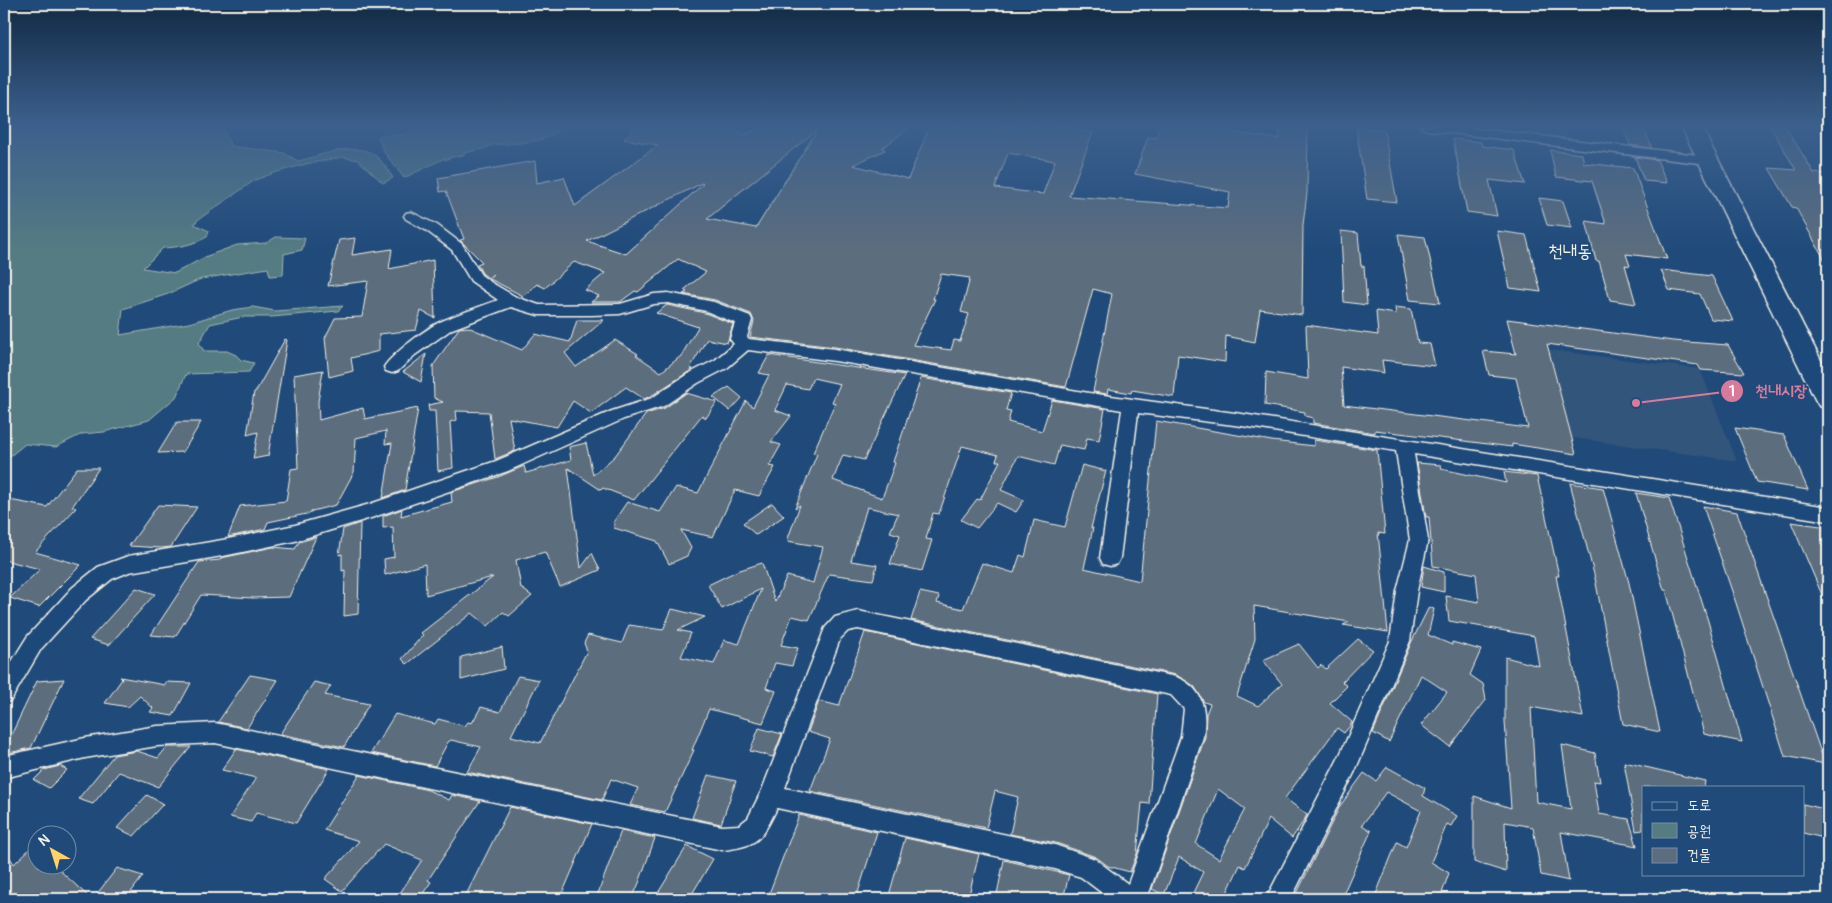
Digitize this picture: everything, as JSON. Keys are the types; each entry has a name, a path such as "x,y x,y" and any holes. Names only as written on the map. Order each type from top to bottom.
{"main road":[{"path":"1711,168 1828,400"}],"street":[{"path":"411,216 432,228 458,247 476,278 487,288 511,301 538,310 620,309 661,298 683,300 709,306 744,320 738,339 744,344 834,355 934,373 1242,420 1828,514"},
{"path":"392,367 409,351 446,325 511,301"},
{"path":"4,693 34,643 79,594 105,573 128,564 296,533 371,511 502,466 618,416 658,402 692,379 720,364 744,344"},
{"path":"1110,558 1131,404"},
{"path":"1278,899 1347,764 1400,641 1407,590 1419,540 1404,446"},
{"path":"4,767 85,748 157,736 215,733 722,838 743,836 756,826 771,796 832,634 842,623 858,620 1176,687 1190,698 1196,714 1192,737 1135,899"},
{"path":"771,796 1055,857 1087,868 1129,899"}],"shaded area":[{"path":"1543,349 1700,369 1737,461 1567,437"}],"green space":[{"path":"4,168 291,168 255,180 194,224 209,231 207,237 186,245 163,248 143,268 175,273 207,256 237,245 266,243 276,237 305,238 302,250 284,254 283,275 270,276 268,268 201,279 168,294 123,309 120,335 189,323 232,310 253,307 275,311 343,306 338,311 272,317 243,317 210,324 199,343 204,351 227,351 236,355 241,360 254,363 249,372 186,374 176,397 149,420 104,432 82,434 56,447 25,444 4,459"},
{"path":"367,168 386,168 393,178 383,183"},
{"path":"396,168 424,168 404,178"}],"building":[{"path":"494,168 536,168 537,183 564,177 575,206 627,168 770,168 707,219 756,228 793,168 865,168 908,179 913,168 1002,168 995,188 1043,194 1052,168 1079,168 1069,196 1228,208 1230,192 1135,174 1137,168 1307,168 1307,193 1303,225 1302,315 1260,309 1255,342 1226,336 1225,362 1178,355 1174,397 1132,390 1131,393 1108,389 1107,394 1093,392 1112,294 1093,289 1066,387 835,347 750,337 754,321 751,314 715,300 683,294 687,292 684,290 706,272 678,259 638,292 635,291 620,302 591,302 599,296 585,290 605,273 574,262 545,288 537,284 523,296 490,279 493,274 488,278 482,273 477,264 482,262 460,240 464,239 446,191 440,192 438,178","holes":["702,183 626,254 587,241","941,274 970,278 961,312 969,314 960,341 954,340 951,350 913,345 935,299 933,299"]},
{"path":"1362,168 1391,168 1397,202 1367,199"},
{"path":"1459,168 1520,168 1525,184 1489,180 1497,216 1467,212"},
{"path":"1554,168 1633,168 1667,259 1626,254 1630,266 1625,265 1636,304 1610,300 1599,261 1596,261 1586,221 1606,224 1592,181 1556,177"},
{"path":"1639,168 1661,168 1667,183 1644,181"},
{"path":"1769,168 1796,170 1795,168 1811,168 1814,173 1828,174 1828,266 1796,208 1792,207"},
{"path":"1539,198 1563,201 1572,228 1547,225"},
{"path":"1341,231 1358,233 1361,266 1364,266 1367,305 1344,302"},
{"path":"1497,231 1526,235 1541,292 1510,288"},
{"path":"1398,234 1425,237 1440,303 1410,300"},
{"path":"355,238 352,255 392,249 389,269 433,260 435,318 421,311 416,330 379,334 379,351 351,358 353,371 329,377 325,338 335,318 362,317 368,281 328,286 339,240"},
{"path":"1661,270 1712,276 1733,321 1711,319 1700,294 1669,290"},
{"path":"667,305 705,313 733,324 727,343 707,339 690,368 693,369 644,399 626,387 591,413 573,401 557,427 509,418 515,451 495,459 489,412 456,411 457,420 450,422 453,468 438,471 435,411 429,411 428,405 443,402 434,398 433,366 459,328 468,327 522,350 535,334 570,342 577,320 604,320 565,353 576,367 615,340 638,354 636,355 661,372 681,356 698,327 656,313"},
{"path":"1395,307 1411,309 1418,343 1430,344 1435,366 1382,360 1384,373 1341,367 1344,405 1528,428 1516,378 1489,375 1483,351 1516,354 1507,319 1673,341 1728,345 1744,373 1701,370 1698,365 1547,344 1576,454 1512,444 1512,447 1375,430 1375,433 1313,423 1313,418 1305,416 1305,412 1265,405 1266,372 1308,379 1306,325 1378,335 1376,311 1396,314"},
{"path":"285,339 287,340 268,456 253,459 258,432 247,435 254,392"},
{"path":"426,354 421,382 403,372"},
{"path":"769,355 905,375 864,460 843,455 833,480 882,498 895,463 893,462 921,378 1011,393 1006,410 1011,411 1008,422 1042,431 1052,400 1105,409 1099,440 1087,438 1084,450 1060,445 1054,465 1018,456 1001,490 1024,500 1016,512 997,503 977,528 961,520 977,499 980,500 1000,461 996,461 998,455 962,446 939,514 933,513 926,539 932,540 922,571 890,564 900,535 890,532 898,514 867,507 851,561 877,565 873,580 829,574 809,620 792,616 781,645 798,648 792,666 775,663 766,688 776,691 763,723 709,709 692,750 694,750 665,812 630,805 638,788 611,779 602,800 467,772 481,747 451,740 448,742 435,766 371,753 395,714 435,724 438,719 465,726 468,722 472,723 481,707 500,712 518,676 539,680 511,736 540,743 587,651 584,643 588,635 622,643 629,625 663,630 672,609 705,617 678,630 691,633 681,657 714,664 724,640 739,644 761,589 722,609 708,585 737,571 762,563 775,602 787,576 813,583 823,547 787,541 800,505 795,508 817,454 813,453 835,403 832,402 840,384 813,378 808,389 787,385 775,410 791,416 771,442 781,445 769,466 775,467 759,496 735,490 713,537 681,530 691,548 687,556 669,564 657,541 614,528 614,521 627,502 660,512 676,487 698,493 746,401 753,407 769,375 759,373"},
{"path":"323,370 318,402 319,420 363,408 365,419 418,408 405,490 383,498 392,443 385,444 386,431 356,438 354,472 336,505 312,511 311,513 268,522 265,529 228,537 240,506 286,501 291,469 298,468 294,375"},
{"path":"729,387 742,398 730,411 713,397"},
{"path":"686,393 717,402 706,418 702,415 634,500 603,488 601,490 568,468 581,568 592,553 600,570 560,587 545,552 516,560 521,588 532,596 509,616 503,612 488,626 472,613 407,664 402,659 423,635 421,633 493,577 426,595 425,564 385,575 384,559 394,557 393,527 383,528 383,516 402,509 401,516 452,502 451,492 498,477 524,466 526,473 571,460 569,447 586,443 593,475 615,456 646,414 665,408"},
{"path":"1156,421 1272,441 1314,446 1314,440 1377,450 1385,534 1378,533 1388,632 1343,625 1349,622 1254,606 1255,639 1237,696 1258,706 1282,684 1263,660 1299,644 1318,668 1321,665 1326,669 1358,639 1373,650 1342,682 1347,686 1330,703 1352,722 1350,726 1344,733 1337,728 1285,798 1307,815 1303,822 1292,838 1269,819 1245,868 1240,865 1224,899 1190,899 1203,872 1179,857 1164,895 1152,889 1205,737 1206,714 1210,704 1204,702 1194,686 1176,675 911,620 920,592 939,596 937,603 963,609 982,563 1014,573 1020,555 1025,557 1034,520 1065,527 1082,465 1106,471 1091,528 1093,528 1084,568 1140,581","holes":["1218,789 1245,809 1219,859 1196,844"]},
{"path":"177,422 201,422 183,452 158,453"},
{"path":"1735,428 1784,435 1808,490 1757,482"},
{"path":"1417,463 1441,465 1442,469 1506,483 1504,472 1537,476 1559,576 1556,576 1583,717 1531,707 1536,802 1571,809 1562,745 1595,753 1600,782 1594,781 1599,814 1629,819 1637,846 1561,832 1569,881 1541,875 1533,827 1505,822 1506,872 1474,862 1474,796 1511,808 1505,721 1505,657 1539,666 1534,636 1449,621 1446,596 1479,602 1476,574 1433,566 1429,517 1426,517"},
{"path":"77,468 99,468 72,507 76,508 35,552 81,565 39,607 10,598 40,569 4,560 4,499 47,507"},
{"path":"1570,483 1603,488 1629,583 1660,732 1623,724 1595,578"},
{"path":"1636,493 1669,498 1708,621 1742,742 1704,734 1666,590 1664,590"},
{"path":"772,503 784,516 756,535 743,523"},
{"path":"158,505 197,507 171,547 129,546"},
{"path":"1703,506 1737,512 1825,764 1785,756"},
{"path":"1791,522 1828,527 1828,609"},
{"path":"360,523 358,614 344,616 345,570 342,571 342,554 339,555 343,529"},
{"path":"316,537 289,597 253,598 201,595 175,637 151,635 199,562 220,560 221,558 273,547 295,549 299,542"},
{"path":"1424,566 1444,572 1444,592 1421,587"},
{"path":"136,588 155,594 109,645 90,639"},
{"path":"1429,607 1434,609 1428,635 1452,645 1452,642 1481,650 1470,675 1483,684 1486,700 1450,747 1421,725 1447,692 1421,675 1389,742 1373,733 1411,643"},
{"path":"865,632 1157,694 1149,804 1142,803 1137,854 1130,872 1108,866 1096,857 1056,843 1010,834 1018,797 995,791 986,828 810,791 830,739 808,732 819,701 839,706"},
{"path":"502,647 504,669 461,680 461,657"},
{"path":"250,675 278,680 247,728 218,722"},
{"path":"120,677 165,685 166,682 191,683 173,716 150,712 153,708 140,696 128,707 105,703 122,679"},
{"path":"64,679 31,748 4,754 4,750 37,681"},
{"path":"314,682 331,686 325,695 369,704 344,747 280,734"},
{"path":"759,728 782,734 773,757 750,751"},
{"path":"167,747 191,747 158,787 119,772 93,804 78,799 114,755 137,751 158,758"},
{"path":"236,749 329,769 296,823 256,813 251,822 230,817 256,778 222,770"},
{"path":"1624,762 1705,781 1704,786 1642,786 1642,830 1636,831"},
{"path":"60,766 67,770 49,788 34,780 44,770"},
{"path":"1387,767 1425,788 1423,796 1457,816 1451,826 1447,824 1431,862 1449,873 1440,899 1374,899 1397,842 1406,847 1421,811 1386,792 1362,825 1371,831 1341,899 1294,899 1340,806 1364,773 1376,781"},
{"path":"359,775 428,790 449,800 452,795 480,801 428,880 431,882 419,899 396,899 422,860 384,844 342,891 325,879 359,841 324,830"},
{"path":"708,775 736,781 721,824 692,818"},
{"path":"147,795 163,804 134,836 117,828"},
{"path":"1804,804 1828,810 1828,839 1804,833"},
{"path":"510,807 592,824 560,899 464,899"},
{"path":"799,815 877,832 856,899 767,899"},
{"path":"621,831 655,838 639,883 632,899 596,899"},
{"path":"905,838 979,854 968,899 888,899"},
{"path":"687,846 713,859 689,899 669,899 658,893"},
{"path":"4,848 14,864 28,851 28,876 66,876 91,899 20,899 4,887"},
{"path":"1004,860 1069,875 1063,899 996,899"},
{"path":"117,868 143,876 126,899 93,899"}],"place":[{"name":"천내시장","path":"1636,403"}],"district":[{"name":"천내동","path":"1570,251"}]}
